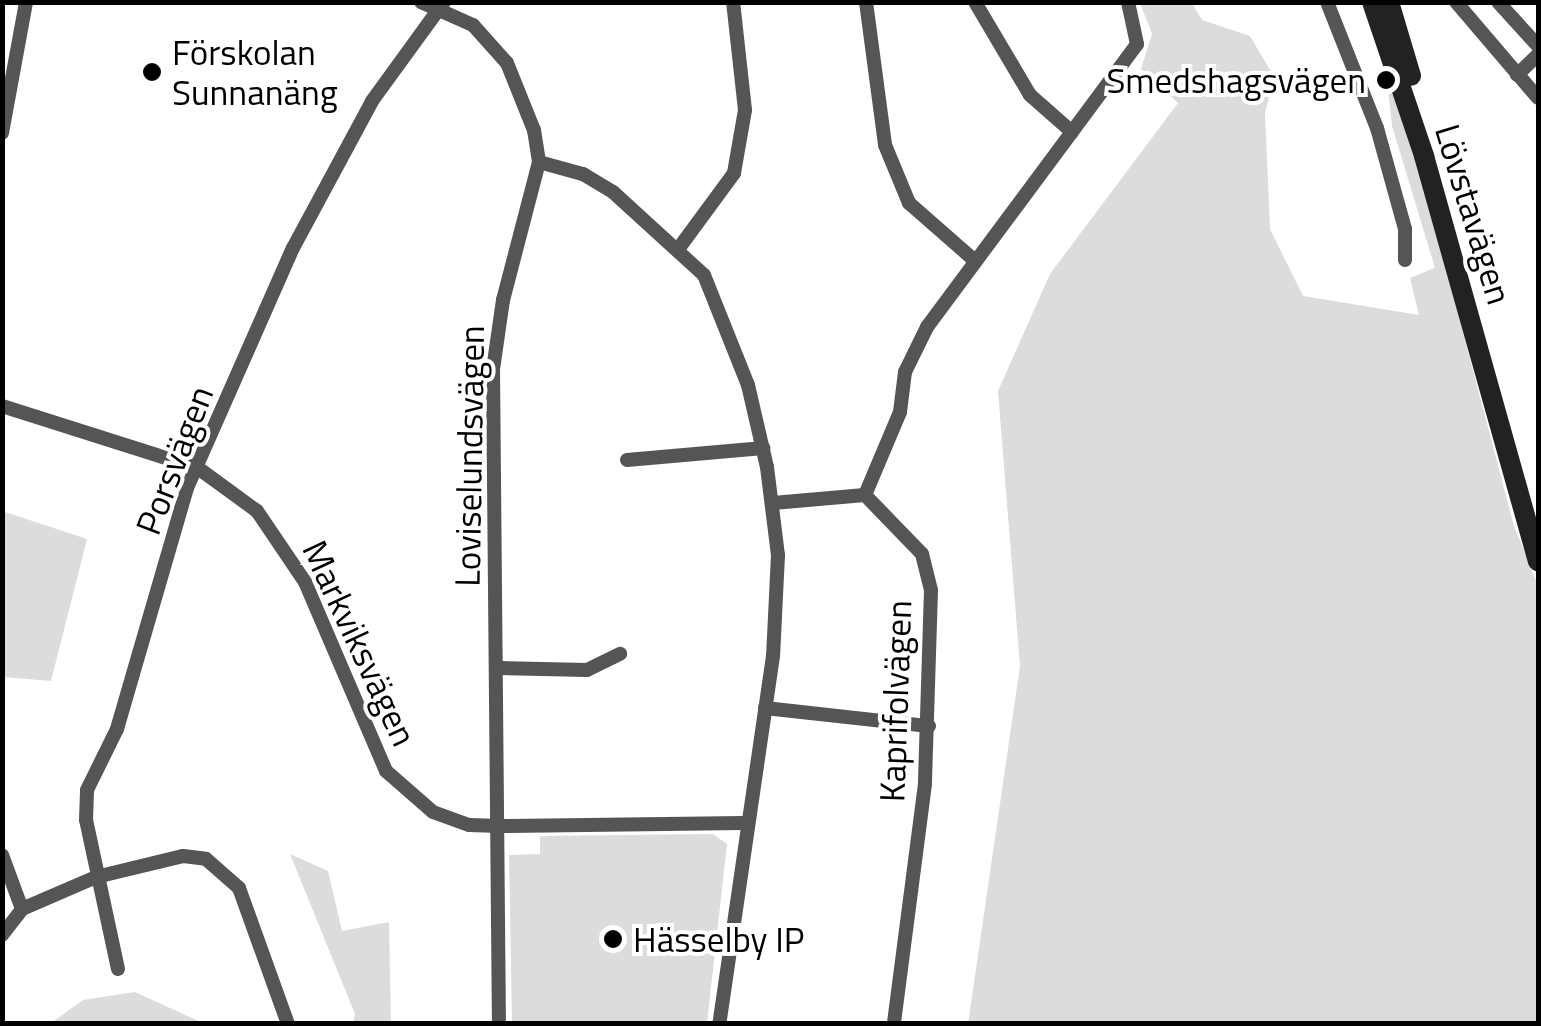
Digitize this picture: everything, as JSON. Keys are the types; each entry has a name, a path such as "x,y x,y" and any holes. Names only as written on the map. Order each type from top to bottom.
{"street":[{"path":"2,132 26,2"},
{"name":"Loviselundsvägen","path":"420,2 442,5 473,24 507,63 534,130 539,162 506,286 493,369 499,668 499,1024"},
{"path":"679,248 734,173 745,110 733,2"},
{"path":"866,2 885,145 909,202 974,260"},
{"path":"975,2 1030,95 1072,132"},
{"path":"774,502 865,496 900,412 904,372 926,327 1137,44 1128,2"},
{"path":"1327,2 1377,128 1405,229 1405,260"},
{"name":"Lövstavägen","path":"1372,2 1424,156 1538,561"},
{"name":"Lövstavägen","path":"1389,2 1538,525"},
{"path":"1456,2 1538,98"},
{"path":"1498,2 1538,46"},
{"name":"Porsvägen","path":"118,969 96,877 88,790 118,729 198,468 300,236 372,101 442,5"},
{"path":"1517,75 1538,55"},
{"path":"539,162 583,174 679,248 704,275 763,448 774,502 778,555 765,708 744,823 719,1024"},
{"name":"Markviksvägen","path":"2,406 198,468 257,511 298,570 391,779 433,812 469,825 744,823"},
{"path":"627,460 763,448"},
{"name":"Kaprifolvägen","path":"865,496 922,554 934,652 894,1024"},
{"path":"499,668 587,670 620,654"},
{"path":"765,708 928,726"},
{"path":"2,855 22,909"},
{"path":"2,935 22,909 96,877 183,856 225,870 239,888 288,1024"}],"shaded area":[{"path":"1140,3 1192,3 1202,20 1250,36 1274,77 1265,113 1270,229 1303,296 1419,315 1410,278 1435,268 1392,126 1388,90 1403,105 1514,526 1538,585 1538,1023 968,1024 1020,666 998,391 1050,274 1178,103 1141,69 1152,34"},
{"path":"2,511 87,539 51,681 3,677"},
{"name":"Hässelby IP","path":"713,834 727,844 707,1023 512,1023 509,855 540,854 540,836"},
{"path":"290,854 328,871 342,931 389,922 391,1023 353,1023 355,1014"},
{"path":"135,992 203,1023 51,1023 83,1000"}],"place":[{"name":"Förskolan Sunnanäng","path":"152,72"},
{"name":"Smedshagsvägen","path":"1386,80"},
{"name":"Hässelby IP","path":"613,939"}]}
